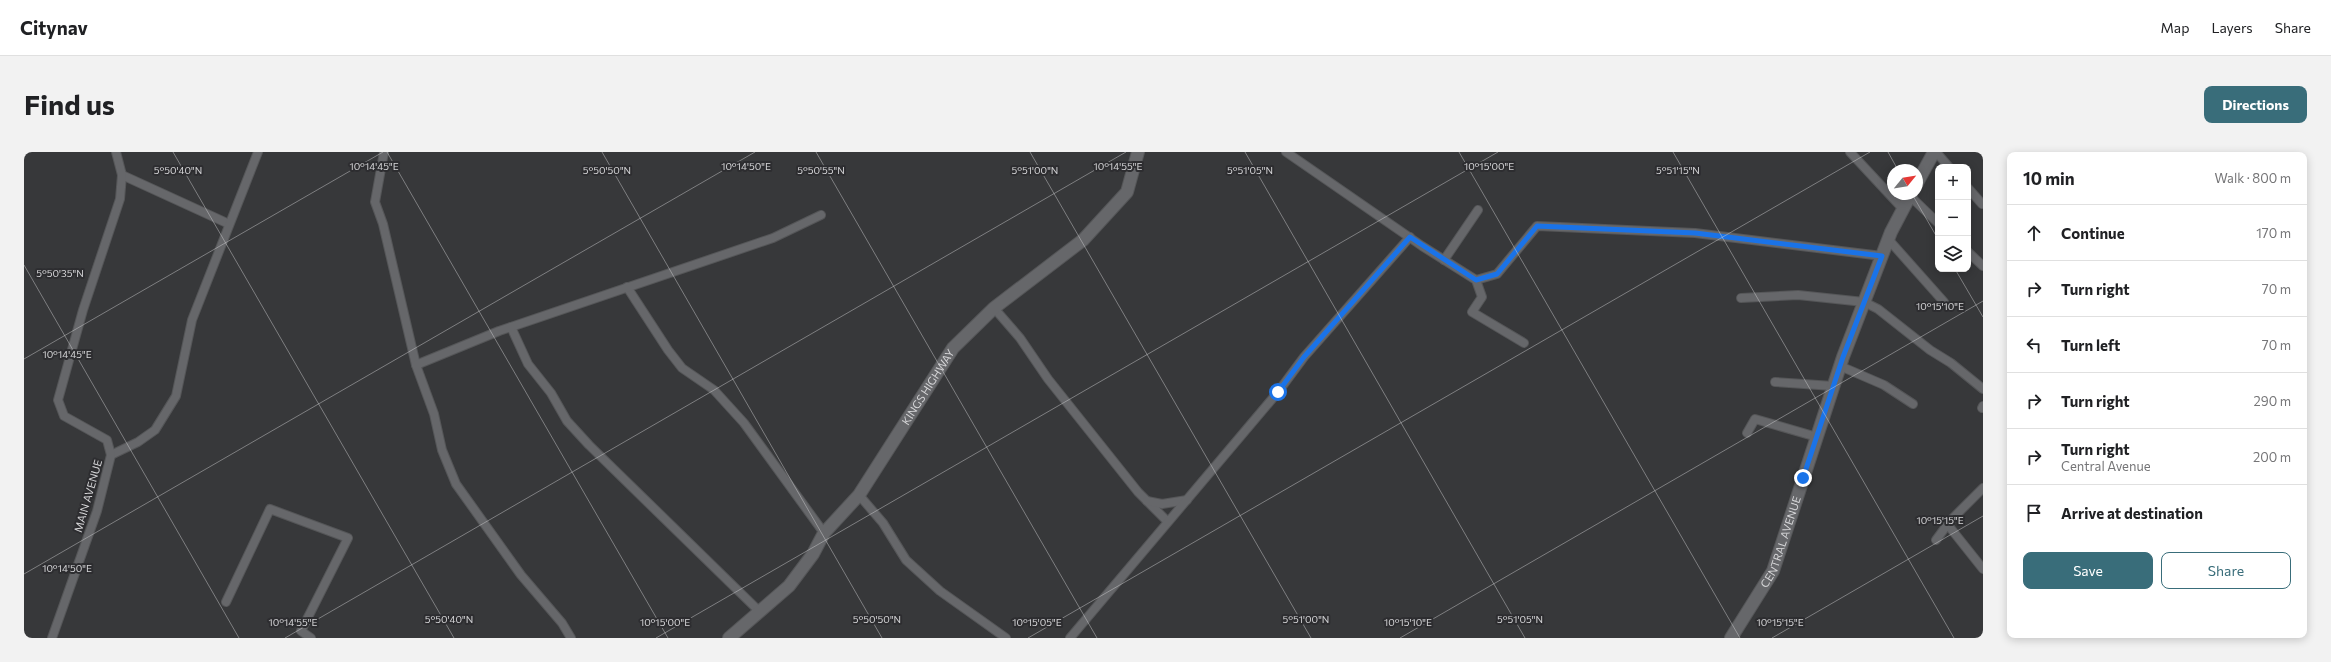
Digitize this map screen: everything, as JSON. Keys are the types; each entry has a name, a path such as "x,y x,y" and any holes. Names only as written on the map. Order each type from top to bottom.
{"street":[{"name":"MAIN AVENUE","path":"52,638 97,511 111,455 107,440 64,416 58,400 84,310 120,199 122,175 116,152"},
{"path":"111,455 138,442 156,430 176,396 192,320 258,152"},
{"path":"384,152 375,202 382,224 416,365 434,414 442,450 456,484 521,575 562,623 571,638"},
{"name":"KINGS HIGHWAY","path":"729,638 789,586 813,554 824,533 859,495 953,348 994,308 1083,240 1127,192 1138,152"},
{"path":"1286,152 1444,260 1476,280 1482,297 1472,312 1524,343"},
{"path":"1850,152 1903,209"},
{"path":"1923,173 1935,152 1946,164"},
{"path":"122,175 229,224"},
{"path":"1971,191 1982,204"},
{"name":"CENTRAL AVENUE","path":"1731,638 1772,571 1840,366 1888,239 1908,200"},
{"path":"1916,200 1935,220"},
{"path":"1444,260 1478,210"},
{"path":"416,365 511,327 774,238 821,215"},
{"path":"1476,280 1497,274 1537,226 1695,233 1882,256"},
{"path":"1070,638 1167,521 1187,500 1278,392 1304,357 1410,237"},
{"path":"1888,239 1944,302"},
{"path":"1971,255 1983,266"},
{"path":"627,288 668,350 682,368 714,390 744,423 824,533"},
{"path":"1741,298 1798,295 1864,302 1878,309 1930,350 1951,363 1983,389"},
{"path":"994,308 1020,338 1048,379 1099,445 1146,500 1167,521"},
{"path":"511,327 528,364 551,393 567,421 589,445 760,612"},
{"path":"1840,366 1884,385 1913,404"},
{"path":"1775,382 1833,386"},
{"path":"1746,433 1755,419 1817,437"},
{"path":"1936,540 1948,525 1982,491"},
{"path":"859,495 883,523 906,560 940,591 1006,638"},
{"path":"1146,500 1162,504 1187,500"},
{"path":"226,602 270,508 348,538 301,631 311,638"},
{"path":"1948,525 1983,569"}],"route":[{"path":"1278,392 1304,357 1342,312 1379,273 1410,237 1476,280 1497,274 1537,226 1596,227 1695,233 1882,256 1843,357 1803,478"}]}
